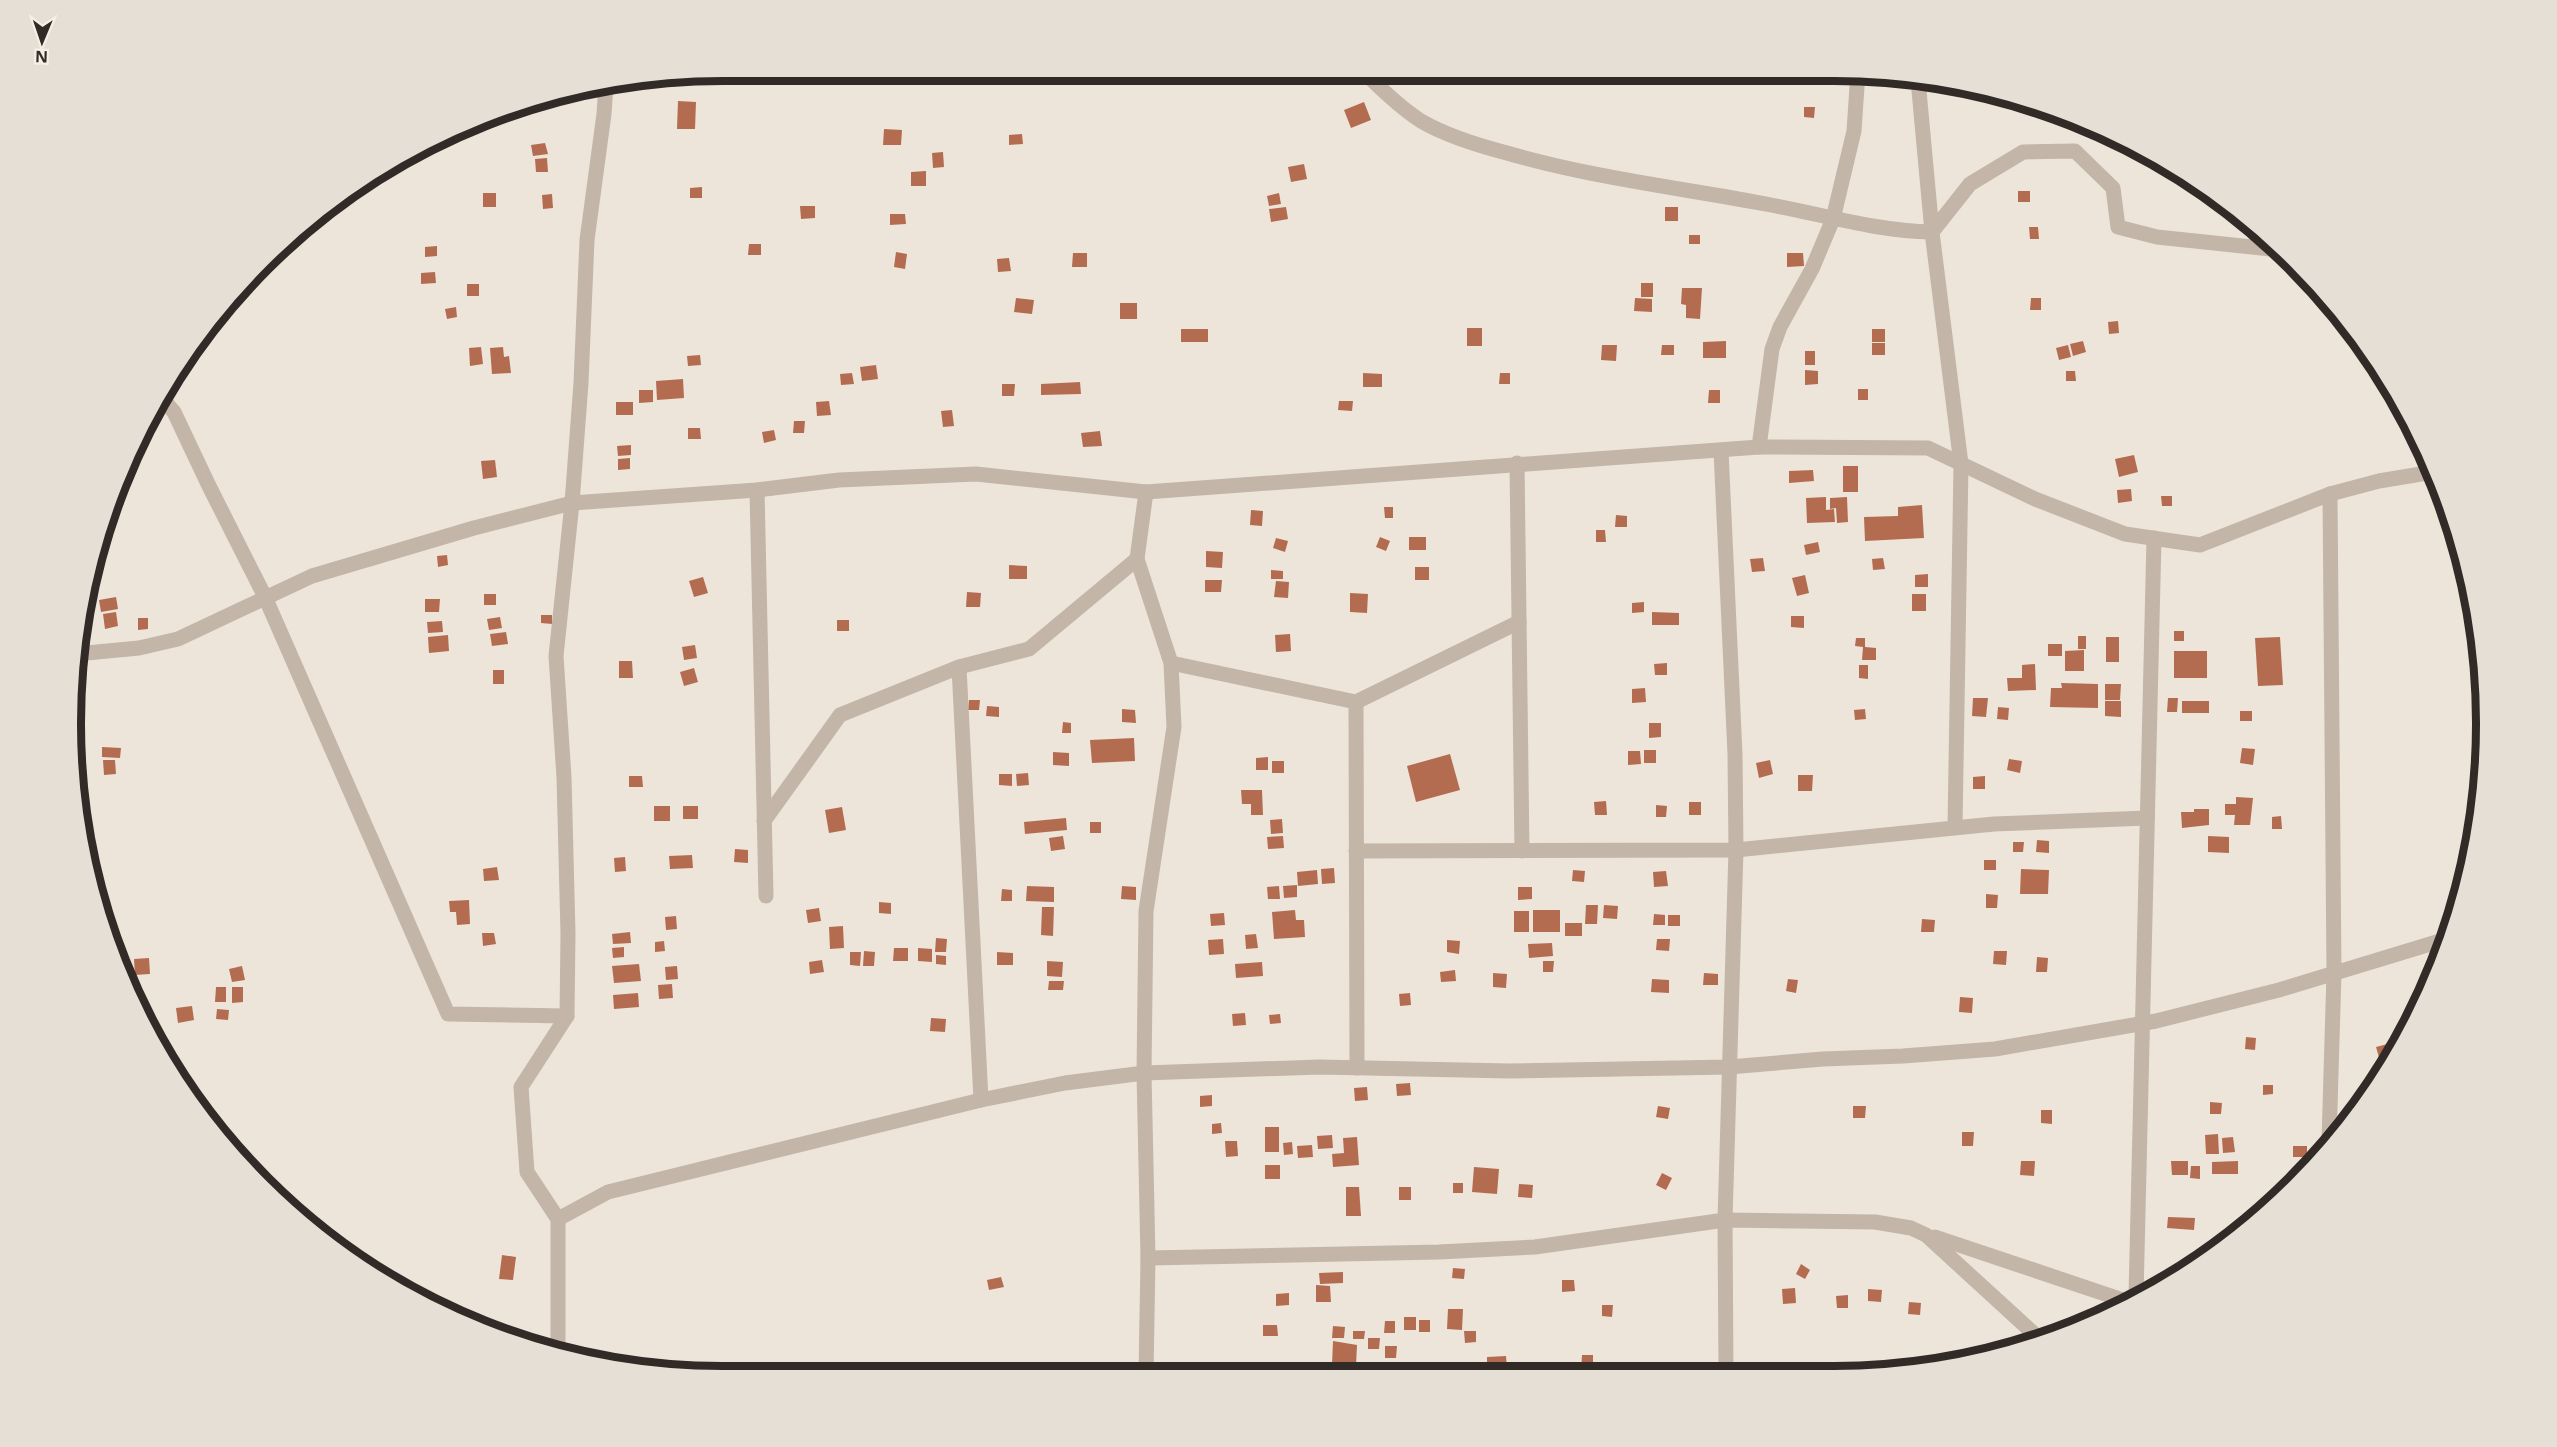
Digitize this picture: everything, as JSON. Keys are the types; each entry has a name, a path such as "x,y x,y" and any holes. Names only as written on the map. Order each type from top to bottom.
{"street":[{"path":"1373,81 1386,95 1423,122 1483,147 1593,175 1773,205 1856,225 1932,232"},
{"path":"1759,447 1772,349 1779,327 1812,269 1833,219 1854,130 1857,82"},
{"path":"1919,86 1932,232 1961,464 1955,827"},
{"path":"558,1344 558,1219 526,1172 521,1087 567,1016 568,934 564,777 556,656 572,502 581,383 587,240 605,92"},
{"path":"1932,232 1970,184 2023,152 2075,151 2113,188 2118,227 2157,237 2266,249"},
{"path":"166,404 180,422 204,476 265,597 448,1014 567,1016"},
{"path":"85,653 139,648 178,639 312,576 474,528 572,502 757,490 838,480 976,474 1146,492 1759,447 1929,448 2035,499 2125,534 2199,545 2330,494 2379,481 2425,473"},
{"path":"1721,451 1735,754 1736,850 1725,1220 1726,1366"},
{"path":"1517,463 1522,851"},
{"path":"757,490 766,896"},
{"path":"1146,492 1137,559 1171,663 1174,727 1146,911 1144,1073 1148,1258 1146,1366"},
{"path":"2329,1132 2334,973 2330,494"},
{"path":"2136,1290 2154,538"},
{"path":"764,821 840,715 959,667 1029,649 1137,559"},
{"path":"1171,663 1356,702 1519,622"},
{"path":"959,667 981,1100"},
{"path":"1356,702 1357,1068"},
{"path":"1356,851 1736,850 1994,824 2147,819"},
{"path":"558,1219 608,1192 981,1100 1065,1083 1144,1073 1357,1068 1510,1071 1729,1067 1995,1049 2142,1023 2279,990 2437,942"},
{"path":"1148,1258 1439,1252 1524,1247 1725,1220 1875,1222 1911,1228 1926,1235 2120,1299"},
{"path":"1926,1235 2034,1334"}],"building":[{"path":"678,101 696,102 695,129 677,129"},
{"path":"1364,102 1371,120 1351,128 1344,110"},
{"path":"1804,107 1815,107 1814,118 1804,117"},
{"path":"884,129 902,130 901,145 883,145"},
{"path":"1022,134 1023,144 1009,145 1009,135"},
{"path":"545,143 548,154 533,156 531,145"},
{"path":"943,152 944,167 933,168 932,153"},
{"path":"547,158 548,172 536,172 535,159"},
{"path":"1304,164 1307,179 1291,182 1288,167"},
{"path":"926,171 926,186 911,186 911,172"},
{"path":"702,187 702,198 690,198 690,188"},
{"path":"2018,191 2030,191 2030,202 2018,202"},
{"path":"483,193 496,193 496,207 483,207"},
{"path":"1279,193 1281,204 1269,206 1267,196"},
{"path":"552,194 553,208 543,209 542,195"},
{"path":"800,206 815,206 815,218 801,219"},
{"path":"1286,207 1288,219 1271,222 1269,209"},
{"path":"1665,207 1678,207 1678,221 1665,221"},
{"path":"890,214 905,214 906,224 890,225"},
{"path":"2029,227 2038,227 2039,239 2030,239"},
{"path":"1689,235 1700,235 1700,244 1689,244"},
{"path":"749,244 761,244 761,255 748,255"},
{"path":"437,246 437,256 425,257 425,247"},
{"path":"896,252 907,254 905,269 894,267"},
{"path":"1073,253 1087,253 1087,267 1072,267"},
{"path":"1787,253 1803,253 1804,266 1787,267"},
{"path":"1009,258 1011,271 998,272 997,259"},
{"path":"435,272 436,283 421,284 421,273"},
{"path":"1641,283 1653,283 1653,297 1641,297"},
{"path":"467,284 479,284 479,296 467,296"},
{"path":"1682,288 1702,288 1700,319 1686,318 1686,305 1681,304"},
{"path":"1016,298 1034,300 1032,314 1014,312"},
{"path":"1635,298 1652,299 1652,312 1634,311"},
{"path":"2031,298 2041,298 2041,310 2030,310"},
{"path":"1120,303 1137,303 1137,319 1120,319"},
{"path":"456,307 457,317 447,319 445,309"},
{"path":"2118,321 2119,333 2109,334 2108,322"},
{"path":"1467,328 1482,328 1482,346 1467,346"},
{"path":"1181,329 1208,329 1208,342 1181,342"},
{"path":"1872,329 1885,329 1885,342 1872,342"},
{"path":"1726,341 1726,358 1703,358 1703,342"},
{"path":"2083,341 2086,352 2073,356 2070,344"},
{"path":"1872,343 1885,343 1885,355 1872,355"},
{"path":"1602,345 1617,345 1616,361 1601,360"},
{"path":"1662,345 1674,345 1674,355 1661,355"},
{"path":"2068,345 2071,357 2059,360 2056,348"},
{"path":"481,347 483,364 470,366 469,348"},
{"path":"503,347 504,357 509,356 511,373 492,374 490,348"},
{"path":"1805,351 1815,351 1815,365 1805,365"},
{"path":"700,355 701,365 688,366 687,356"},
{"path":"876,365 878,379 862,381 860,367"},
{"path":"1805,370 1818,371 1818,384 1805,385"},
{"path":"2066,371 2075,371 2076,381 2066,381"},
{"path":"852,373 854,384 841,385 840,374"},
{"path":"1363,373 1382,374 1382,387 1363,387"},
{"path":"1500,373 1510,373 1510,384 1499,384"},
{"path":"683,379 684,398 657,400 656,381"},
{"path":"1080,382 1081,394 1041,395 1041,384"},
{"path":"1002,384 1015,384 1014,396 1002,396"},
{"path":"1858,389 1868,389 1868,400 1858,400"},
{"path":"639,390 653,390 653,402 639,403"},
{"path":"1709,390 1720,390 1720,403 1708,403"},
{"path":"829,401 831,415 817,416 816,402"},
{"path":"1339,401 1353,401 1352,411 1338,410"},
{"path":"616,402 633,402 633,415 616,415"},
{"path":"952,410 954,426 943,427 941,411"},
{"path":"794,421 805,421 804,433 793,433"},
{"path":"688,428 700,428 701,439 688,439"},
{"path":"774,430 776,440 764,443 762,432"},
{"path":"1100,431 1102,446 1083,447 1081,433"},
{"path":"631,445 631,455 618,456 617,446"},
{"path":"2134,455 2138,472 2119,477 2115,459"},
{"path":"630,458 630,469 618,470 618,459"},
{"path":"495,460 497,477 483,479 481,461"},
{"path":"1843,466 1858,466 1858,492 1843,492"},
{"path":"1813,470 1814,481 1789,483 1789,471"},
{"path":"2131,489 2132,501 2118,503 2117,490"},
{"path":"2161,496 2172,496 2172,506 2162,506"},
{"path":"1826,497 1826,510 1834,509 1835,522 1807,523 1806,498"},
{"path":"1847,497 1848,522 1837,523 1836,508 1830,509 1830,498"},
{"path":"1922,505 1924,538 1865,541 1864,517 1898,516 1898,507"},
{"path":"1384,507 1393,507 1393,518 1385,518"},
{"path":"1251,510 1263,511 1262,526 1250,525"},
{"path":"1616,515 1627,516 1627,527 1615,527"},
{"path":"1596,530 1605,530 1606,542 1596,542"},
{"path":"1380,537 1390,541 1386,551 1376,547"},
{"path":"1409,537 1426,537 1426,550 1409,550"},
{"path":"1276,538 1288,541 1285,552 1273,548"},
{"path":"1818,542 1820,552 1806,555 1804,545"},
{"path":"1206,551 1223,552 1222,568 1206,567"},
{"path":"447,555 448,565 438,567 437,556"},
{"path":"1763,558 1765,571 1752,572 1750,559"},
{"path":"1883,558 1885,569 1873,570 1872,559"},
{"path":"1009,565 1027,566 1027,579 1009,579"},
{"path":"1415,567 1429,567 1429,580 1415,580"},
{"path":"1271,570 1283,571 1283,579 1271,579"},
{"path":"1928,574 1928,587 1915,587 1915,575"},
{"path":"1805,575 1809,593 1797,596 1792,578"},
{"path":"703,577 708,593 694,597 689,581"},
{"path":"1205,580 1222,580 1221,592 1205,592"},
{"path":"1276,581 1289,582 1288,598 1274,597"},
{"path":"967,592 981,593 980,607 966,607"},
{"path":"1350,593 1368,594 1367,613 1350,612"},
{"path":"484,594 496,594 496,605 484,605"},
{"path":"1912,594 1926,594 1926,611 1912,611"},
{"path":"116,597 118,609 101,612 99,600"},
{"path":"425,599 440,599 439,612 425,612"},
{"path":"1644,602 1644,612 1632,613 1632,603"},
{"path":"116,612 118,626 105,629 103,614"},
{"path":"1652,612 1679,613 1679,625 1652,625"},
{"path":"541,615 552,615 552,624 541,623"},
{"path":"1791,616 1804,616 1804,628 1791,627"},
{"path":"500,617 502,628 489,630 487,619"},
{"path":"138,618 148,618 148,629 138,630"},
{"path":"837,620 849,620 849,631 837,631"},
{"path":"442,621 443,632 428,633 427,622"},
{"path":"2174,631 2184,631 2184,641 2174,641"},
{"path":"506,632 508,644 492,646 490,634"},
{"path":"1290,634 1291,651 1276,652 1275,635"},
{"path":"448,635 449,651 429,653 428,637"},
{"path":"2078,636 2086,636 2086,649 2078,649"},
{"path":"2106,637 2119,637 2119,662 2106,662"},
{"path":"2280,637 2283,685 2258,686 2255,638"},
{"path":"1856,638 1865,638 1865,647 1876,648 1876,660 1862,660 1863,647 1855,646"},
{"path":"2048,644 2062,644 2062,656 2048,656"},
{"path":"695,645 697,658 684,660 682,647"},
{"path":"2084,650 2084,671 2065,671 2065,651"},
{"path":"2174,651 2207,651 2207,678 2174,678"},
{"path":"619,661 632,661 633,678 619,678"},
{"path":"1667,663 1667,675 1655,675 1654,664"},
{"path":"2035,664 2036,690 2008,691 2007,678 2022,678 2022,665"},
{"path":"1859,665 1868,665 1868,679 1859,678"},
{"path":"694,668 698,682 684,686 680,672"},
{"path":"493,670 504,670 504,684 493,684"},
{"path":"2061,683 2098,684 2098,708 2050,707 2051,688 2062,688"},
{"path":"2105,684 2121,684 2120,700 2105,700"},
{"path":"1645,688 1646,702 1632,703 1632,689"},
{"path":"1973,698 1988,698 1986,717 1972,716"},
{"path":"2168,698 2178,698 2177,712 2167,712"},
{"path":"969,700 980,700 979,710 968,710"},
{"path":"2105,701 2121,701 2121,717 2105,716"},
{"path":"2182,701 2209,701 2209,713 2182,713"},
{"path":"987,706 999,707 999,717 986,716"},
{"path":"1998,707 2009,708 2008,720 1997,719"},
{"path":"1122,709 1135,710 1136,723 1122,722"},
{"path":"1865,709 1866,719 1855,720 1854,710"},
{"path":"2240,711 2252,711 2252,721 2240,721"},
{"path":"1063,722 1071,723 1071,733 1062,733"},
{"path":"1649,723 1661,723 1661,737 1649,738"},
{"path":"1134,738 1135,761 1092,763 1090,740"},
{"path":"102,747 121,748 120,758 102,757"},
{"path":"2242,748 2255,749 2253,765 2240,763"},
{"path":"1644,750 1656,750 1656,763 1644,763"},
{"path":"1628,751 1640,751 1641,764 1628,765"},
{"path":"1053,752 1069,753 1069,766 1053,765"},
{"path":"1450,754 1460,790 1416,802 1407,766"},
{"path":"1268,757 1268,770 1256,770 1256,758"},
{"path":"2009,759 2022,761 2020,773 2007,770"},
{"path":"103,760 115,760 116,774 104,775"},
{"path":"1770,760 1773,774 1759,778 1756,763"},
{"path":"1272,761 1284,761 1284,773 1272,773"},
{"path":"1028,773 1029,785 1017,786 1016,774"},
{"path":"999,774 1012,774 1012,786 999,785"},
{"path":"1798,775 1813,775 1812,791 1798,791"},
{"path":"629,776 642,776 643,787 629,787"},
{"path":"1985,776 1985,789 1973,789 1973,777"},
{"path":"1241,790 1262,790 1263,815 1251,815 1251,804 1242,804"},
{"path":"2236,797 2253,798 2250,825 2234,825 2235,815 2225,815 2225,804 2236,804"},
{"path":"1606,801 1607,815 1595,815 1594,802"},
{"path":"1689,802 1701,802 1701,815 1689,815"},
{"path":"1656,805 1667,806 1666,817 1656,817"},
{"path":"654,806 670,806 670,821 654,821"},
{"path":"683,806 698,806 698,819 683,819"},
{"path":"842,807 846,830 829,833 825,810"},
{"path":"2194,809 2209,809 2209,825 2182,828 2181,812 2194,812"},
{"path":"2281,816 2282,829 2272,829 2272,817"},
{"path":"1066,818 1067,830 1025,834 1024,822"},
{"path":"1282,819 1283,833 1271,834 1270,820"},
{"path":"1090,822 1101,822 1101,833 1090,833"},
{"path":"1063,836 1065,849 1051,851 1049,838"},
{"path":"1283,836 1284,848 1268,849 1267,837"},
{"path":"2208,836 2229,837 2229,853 2208,852"},
{"path":"2037,840 2049,841 2049,853 2036,852"},
{"path":"2013,842 2024,842 2023,852 2013,852"},
{"path":"735,849 748,850 748,863 734,862"},
{"path":"692,855 693,868 670,869 669,856"},
{"path":"625,857 626,871 615,872 614,858"},
{"path":"1984,860 1996,860 1996,870 1984,870"},
{"path":"497,867 499,880 484,881 483,869"},
{"path":"1334,868 1335,883 1322,884 1321,869"},
{"path":"2021,869 2049,870 2048,894 2020,894"},
{"path":"1317,870 1318,884 1298,886 1297,872"},
{"path":"1573,870 1585,871 1584,882 1572,881"},
{"path":"1666,871 1668,886 1654,887 1653,872"},
{"path":"1297,885 1297,897 1284,898 1283,886"},
{"path":"1027,886 1054,887 1054,902 1026,901"},
{"path":"1122,886 1136,887 1136,900 1121,899"},
{"path":"1279,886 1280,899 1268,899 1267,887"},
{"path":"1518,887 1532,887 1532,899 1518,900"},
{"path":"1002,889 1012,890 1012,901 1001,901"},
{"path":"1986,894 1998,895 1997,908 1986,908"},
{"path":"469,900 470,924 457,925 456,912 450,912 449,901"},
{"path":"879,902 891,903 891,914 879,913"},
{"path":"1586,905 1598,905 1597,924 1585,924"},
{"path":"1604,905 1618,906 1617,919 1603,918"},
{"path":"1042,907 1054,907 1053,936 1041,935"},
{"path":"819,908 821,921 808,923 806,910"},
{"path":"1295,910 1296,920 1304,920 1305,937 1274,939 1272,912"},
{"path":"1533,910 1560,910 1560,932 1533,932"},
{"path":"1514,911 1529,911 1529,932 1514,932"},
{"path":"1224,913 1225,925 1211,926 1210,914"},
{"path":"1654,914 1665,915 1665,925 1653,925"},
{"path":"1668,915 1680,915 1680,926 1668,926"},
{"path":"676,916 677,929 666,930 665,917"},
{"path":"1922,919 1935,920 1934,932 1921,932"},
{"path":"1565,923 1582,923 1582,936 1565,936"},
{"path":"843,926 844,948 830,949 829,927"},
{"path":"630,932 631,943 613,944 612,934"},
{"path":"482,933 494,933 496,944 483,946"},
{"path":"1256,934 1258,948 1246,949 1245,935"},
{"path":"936,938 947,939 946,952 935,952"},
{"path":"1223,939 1224,954 1209,955 1208,940"},
{"path":"1657,939 1670,939 1669,951 1656,950"},
{"path":"1447,940 1460,941 1459,954 1447,952"},
{"path":"664,941 665,951 655,952 655,942"},
{"path":"1552,943 1553,956 1529,958 1528,944"},
{"path":"624,947 624,957 613,958 612,948"},
{"path":"894,948 908,948 908,961 893,961"},
{"path":"918,948 932,949 932,962 918,961"},
{"path":"864,951 875,952 874,966 863,966"},
{"path":"1994,951 2007,951 2006,965 1993,964"},
{"path":"850,952 861,952 860,966 850,965"},
{"path":"997,952 1013,953 1013,965 997,965"},
{"path":"936,955 946,956 946,965 936,964"},
{"path":"2037,957 2048,958 2047,972 2036,972"},
{"path":"149,958 150,974 135,975 134,959"},
{"path":"822,960 824,972 810,974 809,962"},
{"path":"1047,961 1063,962 1062,977 1047,976"},
{"path":"1543,961 1554,961 1553,972 1543,972"},
{"path":"1262,962 1263,976 1236,978 1235,964"},
{"path":"639,964 641,981 614,983 612,966"},
{"path":"242,966 245,980 232,982 229,969"},
{"path":"677,966 678,979 666,980 665,967"},
{"path":"1455,970 1456,981 1441,982 1440,972"},
{"path":"1493,973 1507,974 1506,988 1493,987"},
{"path":"1704,973 1718,974 1718,985 1703,985"},
{"path":"1652,979 1669,980 1669,993 1651,992"},
{"path":"1788,979 1798,980 1796,993 1786,991"},
{"path":"1049,981 1064,981 1063,990 1048,990"},
{"path":"672,984 673,998 659,999 658,985"},
{"path":"216,987 226,987 226,1002 215,1002"},
{"path":"232,987 243,987 243,1002 232,1003"},
{"path":"638,993 639,1007 614,1009 613,995"},
{"path":"1410,993 1411,1005 1400,1006 1399,994"},
{"path":"1960,997 1973,998 1972,1013 1959,1012"},
{"path":"192,1006 194,1020 178,1023 176,1008"},
{"path":"217,1009 229,1010 228,1020 216,1019"},
{"path":"1245,1013 1246,1025 1233,1026 1232,1014"},
{"path":"1280,1014 1281,1023 1270,1024 1269,1015"},
{"path":"931,1018 946,1019 945,1032 930,1031"},
{"path":"2246,1037 2256,1038 2255,1050 2245,1049"},
{"path":"2391,1043 2380,1061 2376,1047"},
{"path":"1410,1083 1411,1095 1397,1096 1396,1084"},
{"path":"2263,1085 2273,1085 2273,1094 2263,1095"},
{"path":"1367,1087 1368,1100 1355,1101 1354,1088"},
{"path":"1212,1095 1212,1106 1200,1107 1200,1096"},
{"path":"2210,1102 2222,1103 2221,1114 2210,1114"},
{"path":"1658,1106 1670,1108 1668,1119 1656,1117"},
{"path":"1853,1106 1866,1106 1865,1118 1853,1118"},
{"path":"2041,1110 2052,1110 2052,1124 2041,1123"},
{"path":"1221,1123 1222,1133 1212,1134 1212,1124"},
{"path":"1265,1127 1279,1127 1279,1152 1265,1152"},
{"path":"1962,1132 1974,1132 1973,1146 1962,1146"},
{"path":"2218,1134 2219,1154 2206,1154 2205,1135"},
{"path":"1332,1135 1333,1148 1318,1149 1317,1136"},
{"path":"1357,1137 1359,1165 1333,1167 1332,1154 1344,1153 1343,1138"},
{"path":"2233,1137 2235,1152 2223,1153 2222,1138"},
{"path":"1225,1141 1237,1141 1238,1156 1226,1157"},
{"path":"1292,1142 1293,1154 1284,1155 1283,1143"},
{"path":"1312,1145 1313,1157 1298,1158 1297,1146"},
{"path":"2293,1146 2307,1146 2307,1157 2293,1157"},
{"path":"2021,1161 2035,1161 2034,1176 2020,1175"},
{"path":"2171,1161 2188,1161 2188,1175 2172,1175"},
{"path":"2238,1161 2238,1174 2212,1174 2212,1162"},
{"path":"1265,1165 1280,1165 1280,1179 1265,1179"},
{"path":"2191,1166 2200,1166 2200,1179 2190,1178"},
{"path":"1474,1167 1499,1169 1497,1194 1472,1192"},
{"path":"1662,1173 1672,1178 1666,1190 1656,1185"},
{"path":"1453,1183 1463,1183 1463,1193 1453,1193"},
{"path":"1519,1184 1533,1185 1532,1198 1518,1197"},
{"path":"1346,1187 1359,1187 1361,1216 1346,1216"},
{"path":"1399,1187 1411,1187 1411,1200 1399,1200"},
{"path":"2168,1217 2195,1218 2194,1230 2167,1228"},
{"path":"502,1255 516,1257 513,1280 499,1279"},
{"path":"1801,1264 1810,1270 1805,1279 1796,1274"},
{"path":"1453,1268 1465,1269 1464,1279 1452,1278"},
{"path":"1343,1272 1343,1283 1320,1284 1319,1273"},
{"path":"1001,1277 1004,1287 989,1290 987,1280"},
{"path":"1562,1280 1574,1280 1575,1291 1562,1292"},
{"path":"1316,1285 1330,1286 1331,1302 1316,1302"},
{"path":"1795,1288 1796,1303 1783,1304 1782,1289"},
{"path":"1868,1289 1882,1290 1881,1302 1868,1301"},
{"path":"1289,1293 1289,1305 1276,1306 1276,1294"},
{"path":"1848,1295 1848,1308 1837,1308 1836,1296"},
{"path":"1909,1302 1921,1303 1920,1315 1908,1314"},
{"path":"1602,1305 1613,1305 1612,1317 1602,1316"},
{"path":"1448,1309 1463,1309 1462,1330 1447,1329"},
{"path":"1404,1317 1416,1317 1416,1330 1404,1330"},
{"path":"1419,1320 1430,1320 1430,1332 1419,1332"},
{"path":"1385,1321 1395,1321 1395,1333 1384,1333"},
{"path":"1263,1325 1277,1325 1278,1336 1263,1336"},
{"path":"1333,1326 1345,1327 1344,1338 1332,1338"},
{"path":"1353,1331 1365,1331 1364,1339 1353,1339"},
{"path":"1464,1331 1476,1331 1476,1342 1465,1343"},
{"path":"1368,1338 1380,1338 1379,1349 1368,1349"},
{"path":"1333,1341 1357,1345 1356,1366 1332,1365"},
{"path":"1385,1346 1397,1346 1396,1358 1385,1358"},
{"path":"1582,1355 1593,1355 1593,1366 1581,1366"},
{"path":"1506,1356 1507,1366 1487,1366 1487,1357"}]}
